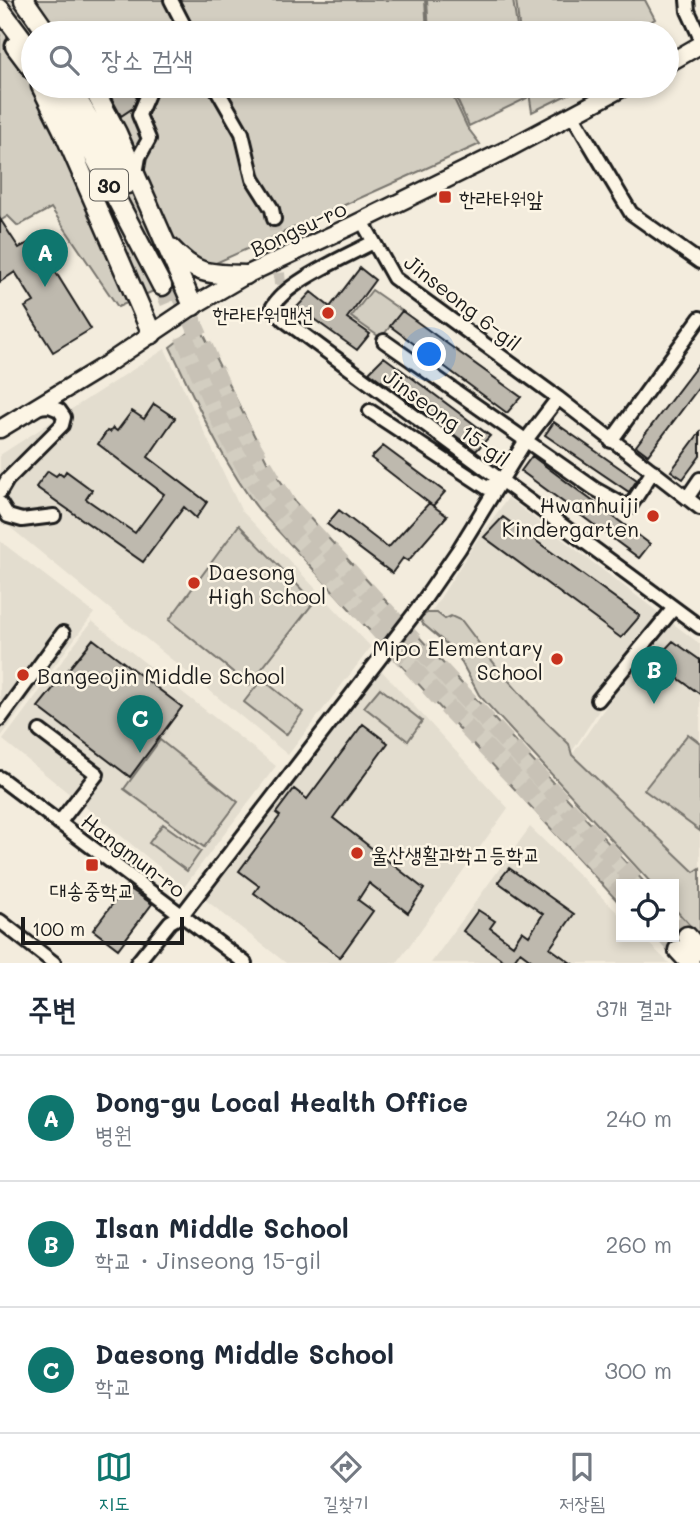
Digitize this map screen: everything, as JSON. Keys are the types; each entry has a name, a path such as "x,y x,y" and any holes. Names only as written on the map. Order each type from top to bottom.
{"highway":[{"path":"12,0 26,21"},
{"path":"24,0 39,21"},
{"path":"0,9 21,37"},
{"path":"0,27 21,55"},
{"path":"47,98 152,334"},
{"name":"30","path":"62,98 169,285 127,183 77,98"},
{"path":"98,98 117,133 192,306"},
{"path":"163,240 185,264 204,272 246,275"},
{"path":"685,950 700,951"}],"main road":[{"path":"679,57 700,46"},
{"name":"Bongsu-ro","path":"0,429 192,306 246,275 504,151 602,98"}],"street":[{"path":"171,0 182,21"},
{"path":"687,0 688,11 700,37"},
{"path":"135,178 139,157 149,139 139,115 146,98"},
{"path":"222,98 242,133 253,179 272,209 274,219"},
{"path":"572,114 631,213 700,262"},
{"name":"Jinseong 6-gil","path":"362,221 394,278 558,398 700,508"},
{"name":"Jinseong 15-gil","path":"373,242 290,289 278,297 272,308 284,320 700,627"},
{"path":"611,440 700,318"},
{"path":"384,341 595,489 629,508 653,471"},
{"path":"137,963 170,922 183,915 430,592 526,440 558,398"},
{"path":"0,492 7,480 62,425 64,418 60,410 49,406 37,407"},
{"path":"370,411 487,488 500,480"},
{"path":"687,498 700,479"},
{"path":"0,503 8,516 22,520 54,516"},
{"path":"598,699 674,608"},
{"path":"0,719 63,633"},
{"path":"40,731 97,774 59,823"},
{"name":"Hangmun-ro","path":"2,782 245,963"},
{"path":"0,921 54,963"}],"shaded area":[{"path":"0,0 425,0 426,21 21,21 21,98 454,98 467,127 480,144 118,307 51,208 18,226 8,216 0,221"},
{"path":"427,0 513,0 516,21 428,21"},
{"path":"516,0 645,0 655,19 652,21 519,21"},
{"path":"456,98 527,98 469,126"},
{"path":"530,98 561,98 532,112"},
{"path":"372,290 402,311 381,338 351,317"},
{"path":"199,325 268,463 296,503 641,879 616,879 616,900 259,510 221,452 170,347"},
{"name":"Daesong High School","path":"165,349 241,510 371,647 288,755 0,519 0,455"},
{"name":"Mipo Elementary School","path":"508,498 700,644 700,868 694,872 572,755 642,655 607,698 571,753 430,614 477,540"},
{"path":"239,525 314,602 249,685 169,620"},
{"name":"Bangeojin Middle School","path":"0,541 94,613 0,738"},
{"path":"427,613 437,613 445,619 451,616 462,621 537,713 569,744 572,755 694,872 700,868 700,937 679,914 679,879 647,879 479,695 456,652 423,624 420,618"},
{"path":"92,621 276,766 184,887 3,740"},
{"name":"울산생활과학고등학교","path":"381,670 508,808 397,963 286,963 203,898"},
{"path":"262,679 303,712 286,735 244,702"},
{"path":"380,688 422,721 408,741 364,707"},
{"path":"688,734 700,743 700,831 644,790"},
{"path":"160,740 238,802 204,847 124,789"},
{"path":"163,824 201,851 187,871 149,843"},
{"path":"530,827 616,911 616,942 647,942 669,963 431,963"}],"building":[{"path":"111,98 137,98 133,108 121,116"},
{"path":"0,219 19,248 35,239 91,329 53,352 25,307 34,302 15,272 0,282"},
{"name":"한라타워맨션","path":"360,268 375,280 347,318 370,334 357,350 297,307 311,292 330,307"},
{"path":"402,311 521,397 507,413 390,326"},
{"path":"384,357 490,436 476,451 369,372"},
{"path":"700,362 700,386 648,455 636,446"},
{"path":"154,404 175,418 148,457 207,502 196,518 184,507 143,562 36,487 48,471 56,476 59,473 63,476 66,471 92,490 86,499 135,533 164,494 98,444 107,431 110,432 113,428 117,431 132,411 144,419"},
{"path":"554,422 637,480 629,492 545,435"},
{"path":"700,432 700,456 683,479 671,471"},
{"path":"383,446 445,492 433,506 371,458"},
{"path":"532,456 650,544 639,558 521,471"},
{"path":"429,503 447,516 408,561 403,558 392,573 327,524 339,510 388,548"},
{"path":"503,517 640,616 621,638 484,537"},
{"path":"93,639 182,707 130,777 38,707"},
{"path":"673,641 700,660 700,694 654,661"},
{"path":"363,724 388,743 333,818 424,889 408,913 369,883 358,900 373,911 340,957 254,893 259,886 239,871 280,816 276,813 294,789 307,799"},
{"path":"509,868 574,914 550,948 571,963 535,963 520,952 512,963 507,963 463,931 478,910 495,921 490,928 513,945 522,931 529,936 543,914 498,882"},
{"path":"126,886 152,904 118,949 93,930"}],"tunnel":[{"path":"274,219 281,295"},
{"path":"162,286 223,427 275,513 449,709 616,885"},
{"path":"181,295 236,419 287,504 633,879"},
{"path":"679,927 687,936"},
{"path":"671,942 678,950"}],"place":[{"name":"한라타워앞","path":"445,197"},
{"name":"Dong-gu Local Health Office","path":"45,287"},
{"name":"한라타워맨션","path":"328,313"},
{"name":"Hwanhuiji Kindergarten","path":"653,516"},
{"name":"Daesong High School","path":"194,583"},
{"name":"Mipo Elementary School","path":"557,659"},
{"name":"Bangeojin Middle School","path":"23,675"},
{"name":"Ilsan Middle School","path":"654,704"},
{"name":"Daesong Middle School","path":"140,753"},
{"name":"울산생활과학고등학교","path":"357,853"},
{"name":"대송중학교","path":"92,865"}]}
